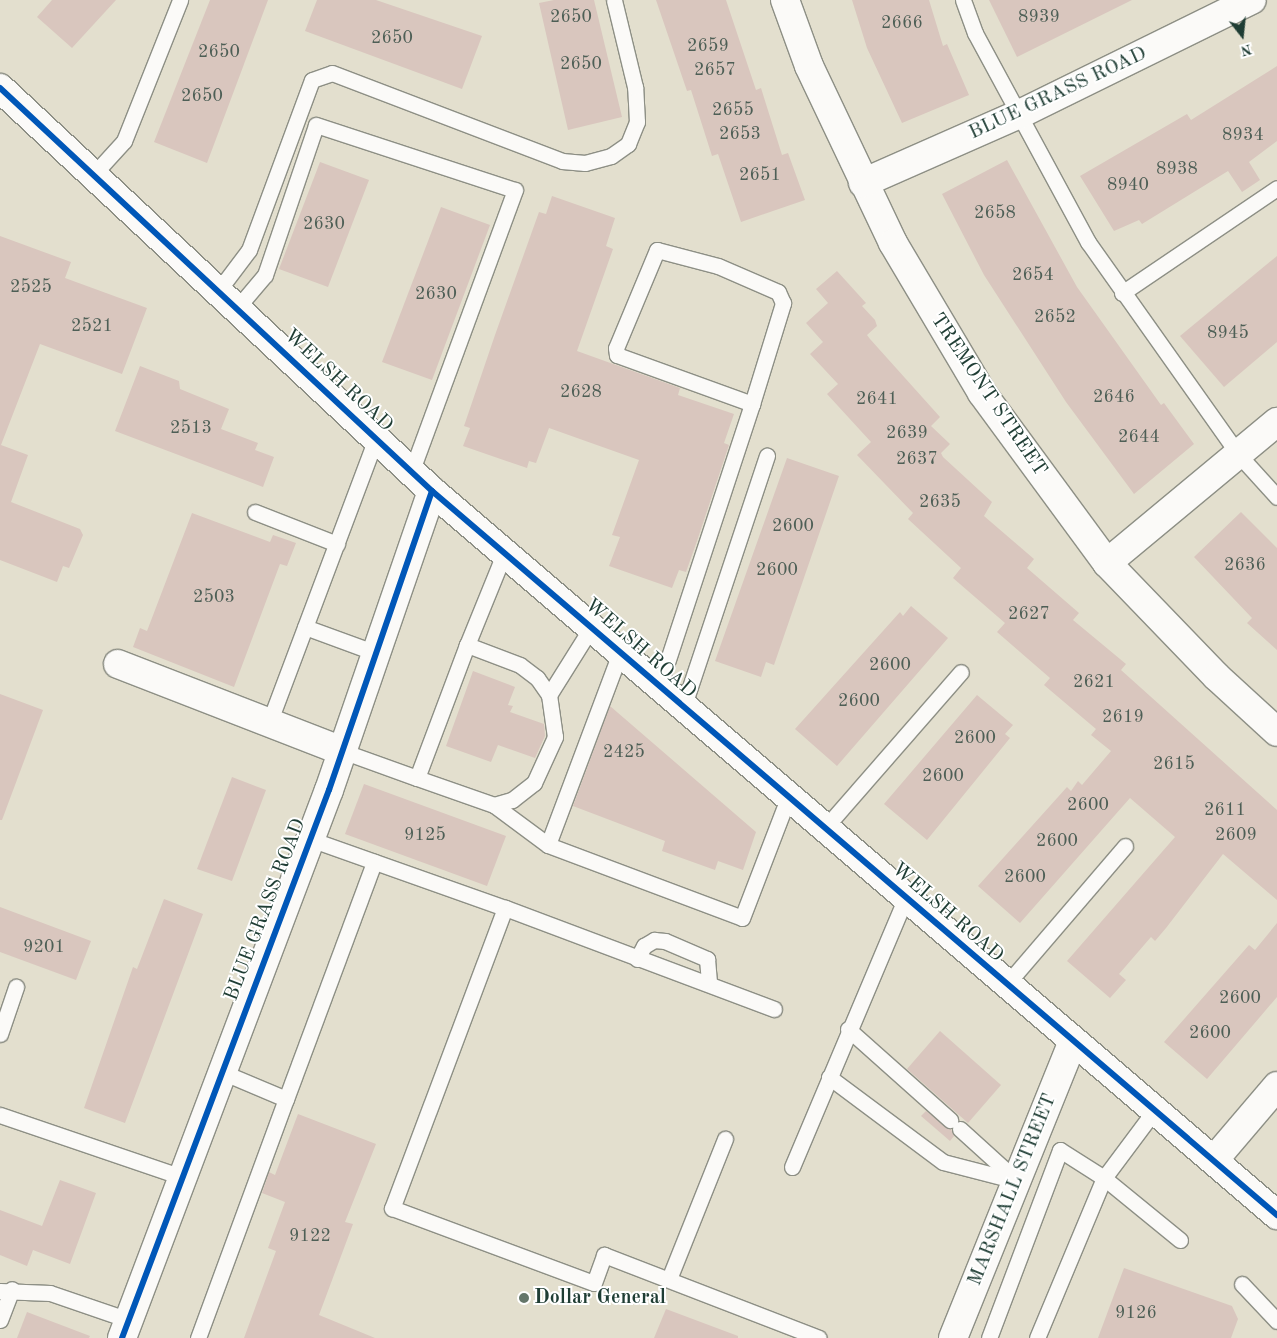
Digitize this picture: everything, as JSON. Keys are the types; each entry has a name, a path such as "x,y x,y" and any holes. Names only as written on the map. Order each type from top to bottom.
{"street":[{"name":"TREMONT STREET","path":"785,0 809,66 863,183 946,337 1107,563 1217,677 1277,732"},
{"name":"BLUE GRASS ROAD","path":"863,183 1022,113 1252,0"},
{"name":"WELSH ROAD","path":"1,92 93,175 432,491 1072,1042 1276,1213"},
{"path":"1107,563 1277,422"},
{"name":"BLUE GRASS ROAD","path":"125,1329 310,839 432,491"},
{"path":"118,664 342,751"},
{"name":"MARSHALL STREET","path":"953,1338 1072,1042"},
{"path":"1214,1160 1277,1086"}],"lane":[{"path":"93,175 124,141 180,0"},
{"path":"228,300 249,250 312,80 332,73 562,161 585,163 611,156 628,144 637,122 635,87 614,0"},
{"path":"963,0 975,33 1022,113 1088,242 1122,293 1238,454 1277,497"},
{"path":"228,300 264,275 316,125 515,190 412,472"},
{"path":"1122,293 1277,188"},
{"path":"659,687 752,404 782,296 718,266 657,250 622,331 617,355 752,404"},
{"path":"269,723 376,439"},
{"path":"683,708 767,456"},
{"path":"255,512 337,544"},
{"path":"417,778 467,645 504,554"},
{"path":"305,628 376,653"},
{"path":"549,695 591,628"},
{"path":"467,645 520,665 549,695 555,737 541,770 525,793 494,805"},
{"path":"548,845 620,653"},
{"path":"824,829 960,672"},
{"path":"342,751 494,805 548,845 742,918 788,798"},
{"path":"310,839 505,908 774,1008"},
{"path":"1006,985 1125,846"},
{"path":"198,1338 374,862"},
{"path":"792,1167 848,1029 905,899"},
{"path":"505,908 392,1208 594,1283 604,1255 819,1338"},
{"path":"638,959 644,946 654,940 665,941 707,959 709,984"},
{"path":"0,1034 16,987"},
{"path":"848,1029 1018,1180"},
{"path":"222,1072 286,1099"},
{"path":"829,1077 943,1162 1018,1180"},
{"path":"1037,1338 1104,1178 1154,1111"},
{"path":"0,1115 182,1177"},
{"path":"1036,1131 1060,1150 1104,1178 1180,1240"},
{"path":"669,1279 725,1139"},
{"path":"989,1338 1060,1150"},
{"path":"1242,1284 1277,1321"},
{"path":"0,1320 6,1290 50,1293 125,1329"}],"building":[{"path":"52,0 116,0 72,48 37,17"},
{"path":"210,0 268,0 207,163 154,142"},
{"path":"317,0 376,0 482,36 462,89 305,31"},
{"path":"554,0 594,0 622,117 568,130 539,3"},
{"path":"656,0 726,0 756,90 761,88 782,155 788,153 805,200 741,222 718,154 712,156 691,90 687,91"},
{"path":"852,0 929,0 943,46 947,44 969,95 902,123 867,48"},
{"path":"989,0 1132,0 1017,57"},
{"path":"1277,66 1277,141 1249,162 1260,180 1242,192 1228,171 1142,224 1139,220 1114,231 1080,176 1187,114 1191,120"},
{"path":"1007,160 1077,287 1161,405 1164,403 1194,444 1134,494 1066,402 984,275 942,194"},
{"path":"320,162 369,180 328,287 279,269"},
{"path":"552,196 615,218 606,246 613,249 577,351 680,388 678,395 734,414 724,443 729,445 686,572 679,570 672,588 609,566 620,537 612,535 639,460 549,428 536,463 529,461 527,468 463,446 470,428 464,426 495,335 539,212 546,214"},
{"path":"441,207 490,225 432,380 382,362"},
{"path":"0,236 71,262 65,278 147,308 122,374 40,344 1,445 28,455 11,502 80,529 83,535 69,568 63,566 57,582 0,560"},
{"path":"1277,256 1277,342 1224,387 1180,336"},
{"path":"837,271 866,303 862,306 875,320 877,326 867,335 940,417 931,426 950,444 941,453 943,457 992,502 984,516 1034,559 1027,568 1079,613 1073,620 1126,664 1121,670 1277,810 1277,900 1223,854 1155,941 1151,937 1119,974 1126,980 1110,998 1067,961 1175,837 1130,798 1020,923 978,886 1067,787 1071,791 1078,781 1082,785 1111,751 1091,735 1096,729 1044,685 1050,678 997,632 1005,623 953,578 961,568 908,519 913,513 857,455 871,442 827,394 838,384 810,354 823,342 806,323 828,303 816,289"},
{"path":"140,366 179,381 180,389 229,409 221,429 258,443 255,450 274,457 263,487 115,431"},
{"path":"787,458 839,476 774,665 766,662 761,677 715,661"},
{"path":"1241,512 1277,548 1277,650 1247,623 1252,618 1194,557"},
{"path":"192,513 270,542 273,535 296,543 287,566 280,564 234,687 133,647 140,628 147,631"},
{"path":"911,606 948,638 837,766 795,729 900,612 903,616"},
{"path":"473,671 515,687 508,705 513,706 510,712 544,724 545,736 535,758 498,745 491,762 446,746"},
{"path":"0,694 43,710 2,820 0,820"},
{"path":"977,695 1013,725 1005,734 1010,738 927,840 884,804"},
{"path":"610,706 756,832 743,870 718,861 715,870 662,851 665,841 573,806"},
{"path":"232,777 266,790 232,881 197,869"},
{"path":"364,784 506,836 487,886 345,834"},
{"path":"164,899 203,914 125,1123 84,1108 133,967 137,969"},
{"path":"0,907 91,941 76,980 0,952"},
{"path":"1277,923 1277,997 1207,1079 1164,1042 1249,945 1255,950"},
{"path":"940,1031 1001,1085 968,1123 907,1069"},
{"path":"926,1111 951,1129 954,1136 950,1141 921,1116"},
{"path":"298,1114 376,1144 345,1222 353,1224 319,1315 375,1338 244,1338 276,1251 268,1248 285,1202 262,1193 269,1172 275,1175"},
{"path":"60,1180 96,1193 70,1264 33,1250 27,1266 0,1255 0,1210 42,1226"},
{"path":"1124,1268 1232,1306 1238,1319 1231,1338 1098,1338"},
{"path":"666,1309 738,1336 738,1338 654,1338"},
{"path":"27,1312 90,1336 89,1338 17,1338"}],"cycle path":[{"path":"0,88 432,491 1277,1215"},
{"path":"122,1338 329,790 432,491"}],"place":[{"name":"Dollar General","path":"524,1298"}]}
